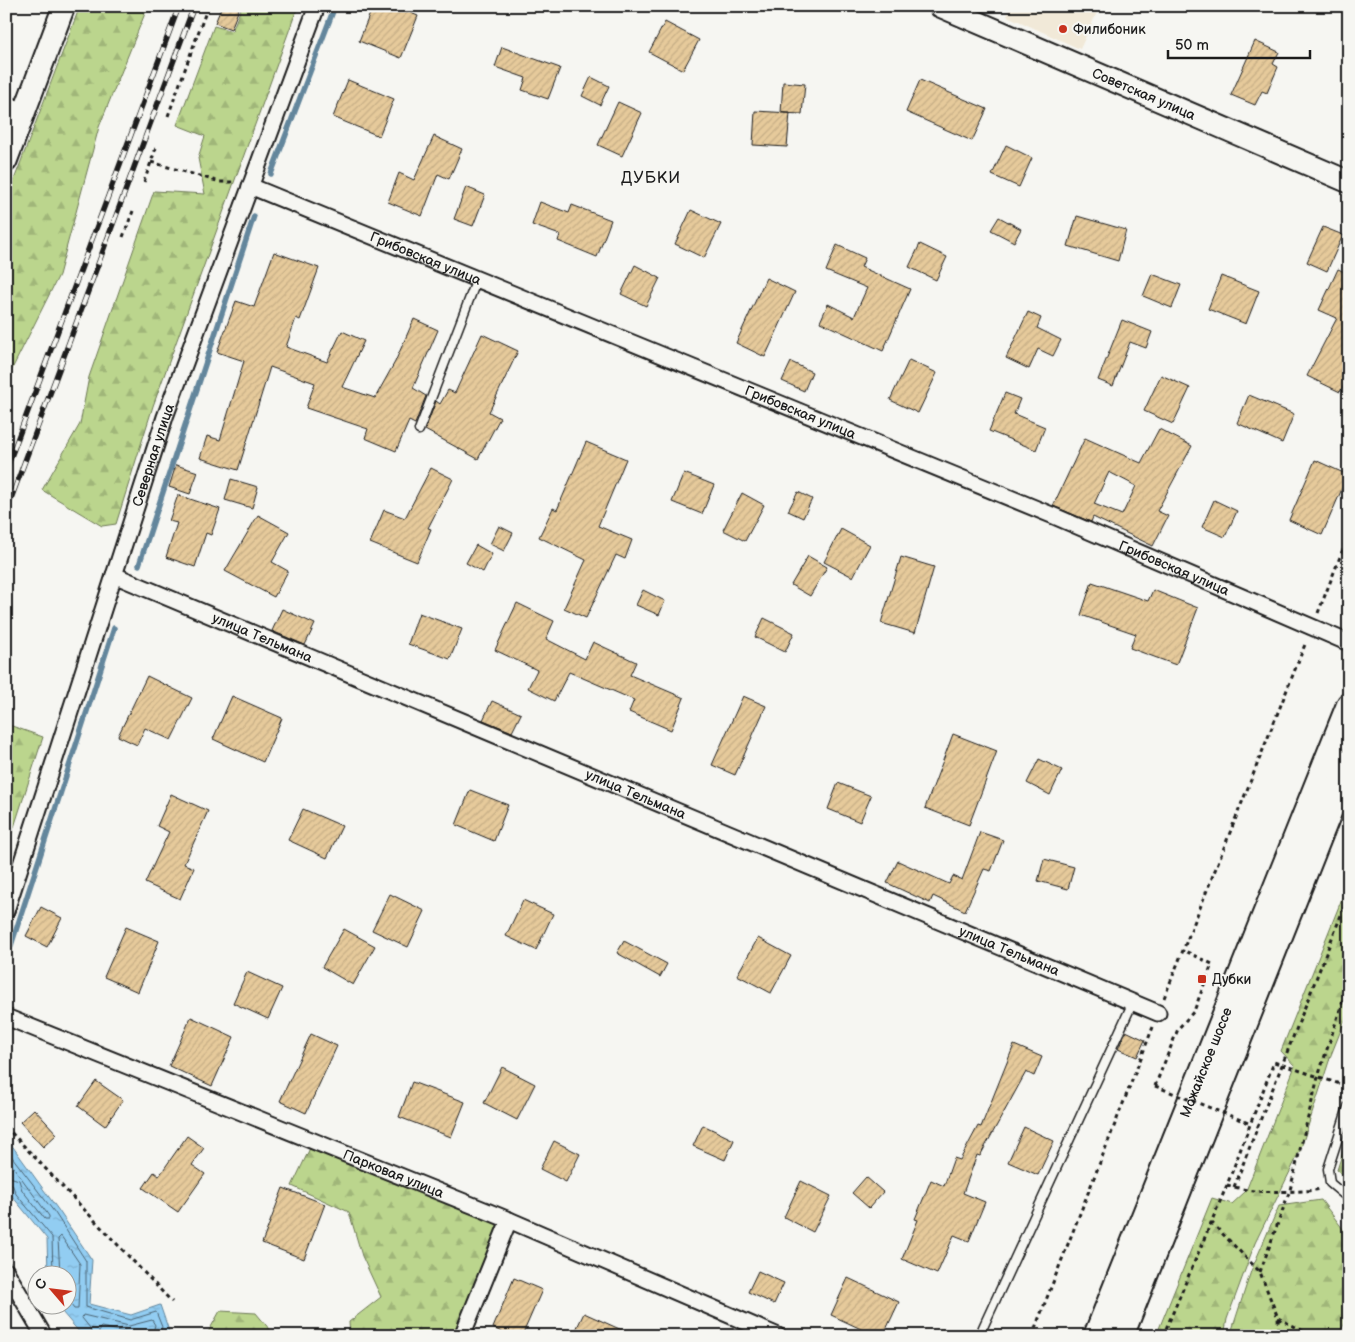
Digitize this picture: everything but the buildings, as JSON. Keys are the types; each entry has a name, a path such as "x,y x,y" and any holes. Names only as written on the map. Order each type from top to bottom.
{"main road":[{"name":"Можайское шоссе","path":"1096,1336 1349,705"},
{"name":"Можайское шоссе","path":"1124,1331 1349,762"}],"street":[{"path":"6,161 16,107 64,6"},
{"name":"Северная улица","path":"6,911 165,418 316,6"},
{"name":"Советская улица","path":"940,6 1349,182"},
{"name":"Грибовская улица","path":"250,186 1054,516 1349,643"},
{"name":"улица Тельмана","path":"114,575 1158,1013"},
{"name":"Парковая улица","path":"6,1017 510,1220 778,1336"},
{"path":"462,1336 510,1220"},
{"path":"6,1271 44,1336"}],"lane":[{"path":"419,430 477,279"},
{"path":"979,1336 1133,1002"},
{"path":"1349,1104 1328,1169 1330,1183 1349,1199"}],"path":[{"path":"168,116 208,6"},
{"path":"144,182 157,145"},
{"path":"151,162 220,182 240,182 250,186"},
{"path":"123,236 133,211"},
{"path":"1032,1336 1158,1013 1349,534"},
{"path":"1234,1187 1349,896"},
{"path":"1183,950 1212,964 1194,1011 1178,1029 1155,1086 1251,1124"},
{"path":"1260,1272 1290,1190 1318,1077 1349,982"},
{"path":"1164,1336 1227,1185 1274,1062 1349,1087"},
{"path":"6,1127 172,1302"},
{"path":"1227,1185 1253,1191 1290,1190 1314,1192 1330,1183"},
{"path":"1211,1222 1260,1272 1278,1318 1279,1336"},
{"path":"1278,1318 1313,1336"}],"shaded area":[{"name":"Филибоник","path":"1011,6 1100,6 1080,49 1007,16"}],"green space":[{"path":"80,6 148,6 99,127 59,275 6,381 6,201"},
{"path":"242,6 298,6 153,406 116,524 102,526 42,490 80,424 89,377 154,191 205,194 198,158 205,136 177,125 214,26 232,31"},
{"path":"9,725 43,737 6,852 6,731"},
{"path":"1349,881 1349,1010 1331,1055 1300,1151 1255,1243 1227,1319 1224,1336 1156,1336 1212,1198 1232,1204 1246,1191 1295,1066 1281,1051"},
{"path":"1349,1133 1349,1180 1337,1170"},
{"path":"312,1144 502,1220 454,1336 350,1336 349,1322 381,1297 362,1256 349,1212 292,1186"},
{"path":"1321,1200 1349,1237 1349,1315 1338,1336 1230,1336 1251,1271 1279,1206"},
{"path":"220,1311 256,1313 275,1336 206,1336"}],"water":[{"path":"6,1143 13,1147 92,1260 89,1304 131,1315 160,1305 169,1331 157,1336 83,1336 64,1314 78,1314 78,1264 48,1264 47,1239 12,1196 6,1182"}],"waterway":[{"path":"271,174 335,6"},
{"path":"139,565 254,216"},
{"path":"6,961 114,628"},
{"path":"6,1332 8,1336"}],"railway":[{"path":"6,470 179,6"},
{"path":"6,512 194,6"}],"place":[{"name":"Филибоник","path":"1063,29"},
{"name":"Дубки","path":"1202,979"}],"district":[{"name":"ДУБКИ","path":"651,177"}]}
